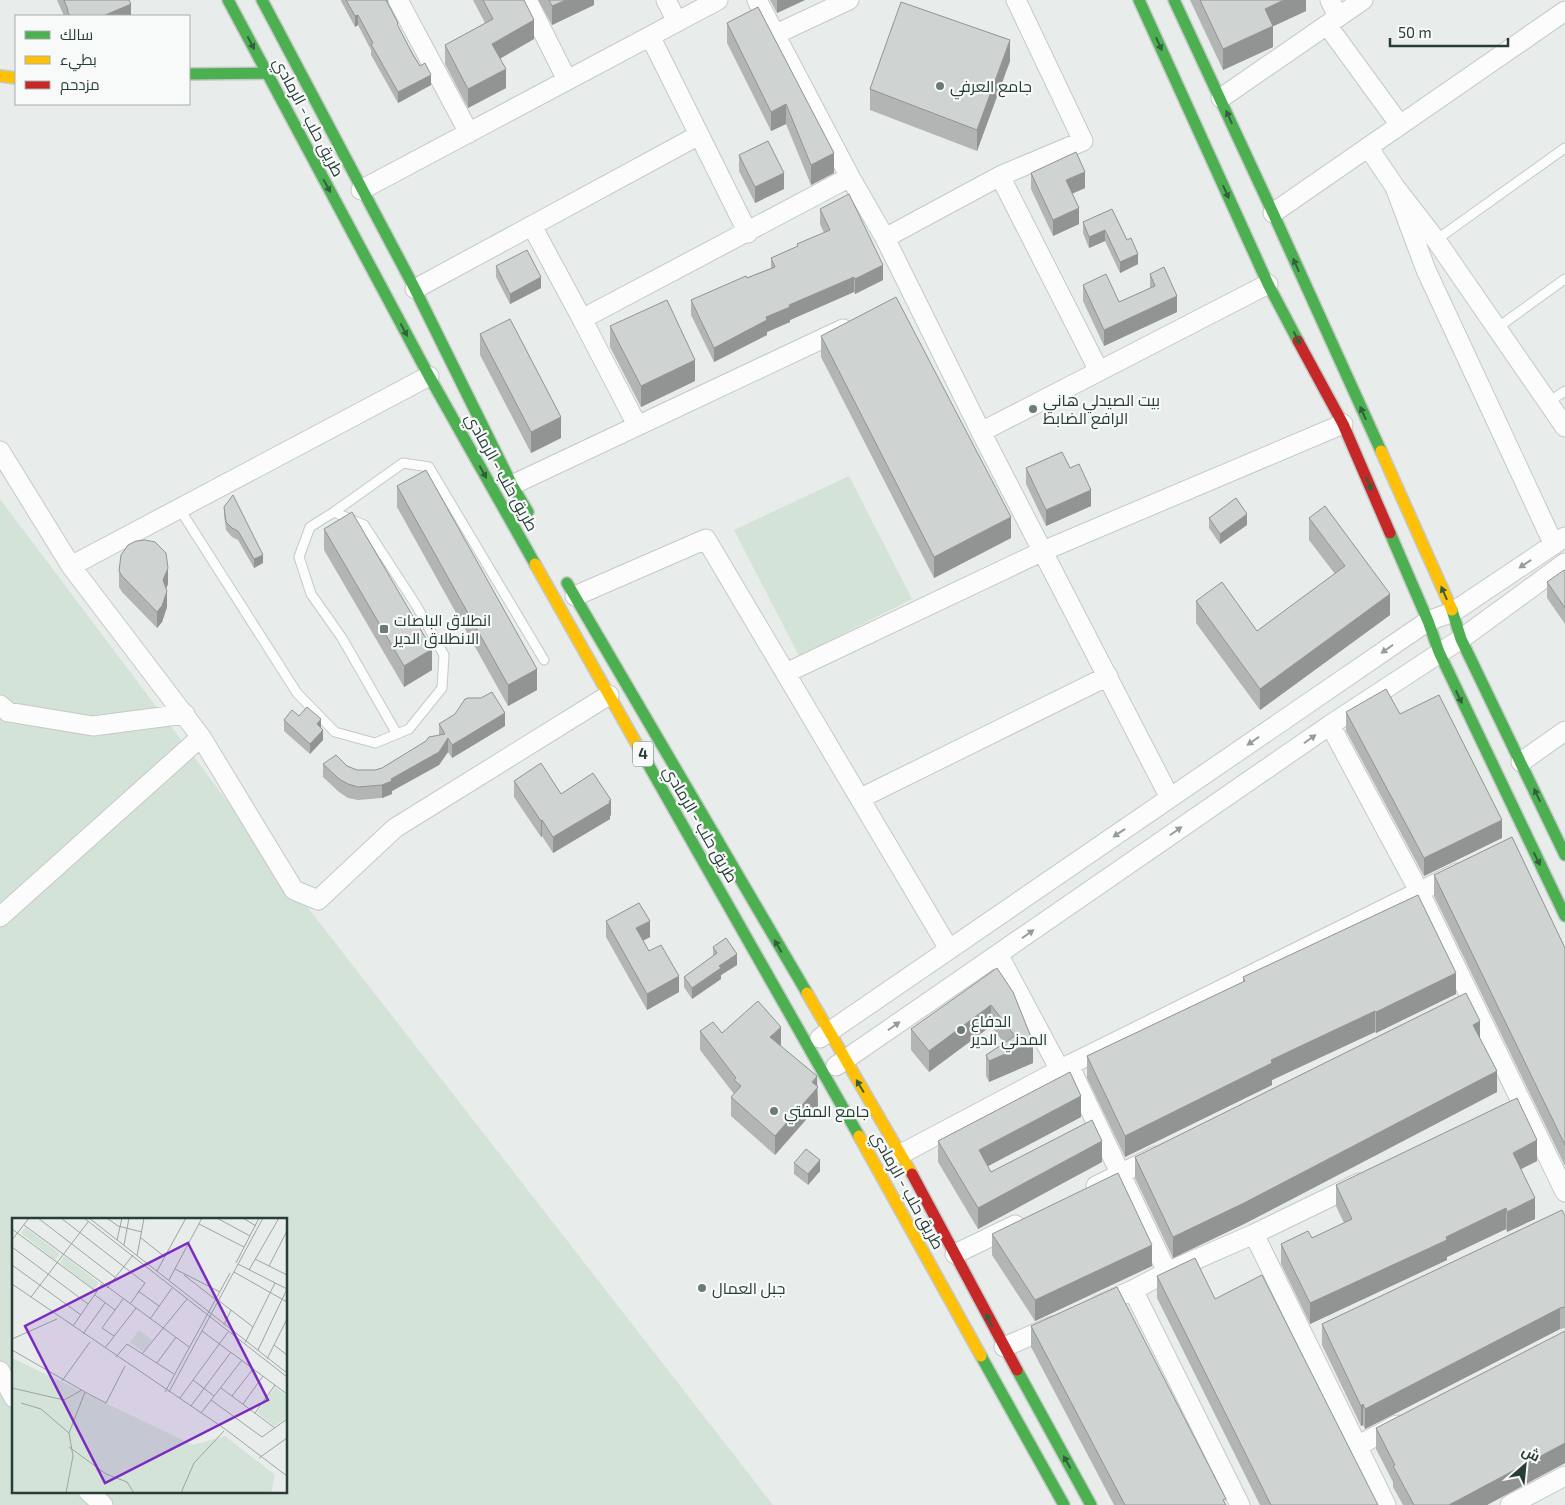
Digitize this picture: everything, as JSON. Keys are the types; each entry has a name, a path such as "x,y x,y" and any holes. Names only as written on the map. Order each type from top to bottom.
{"main road":[{"name":"طريق حلب - الرمادي","path":"228,0 429,376 810,1046 1064,1505"},
{"name":"طريق حلب - الرمادي","path":"262,0 415,289 512,485 531,519"},
{"path":"1139,0 1268,284 1343,424 1428,621 1439,652 1565,916"},
{"path":"1174,0 1221,98 1453,612 1460,639 1565,855"},
{"path":"190,74 266,73"},
{"path":"0,76 15,78"},
{"name":"طريق حلب - الرمادي","path":"560,571 900,1154 1091,1505"}],"street":[{"path":"398,0 469,133"},
{"path":"527,0 567,80"},
{"path":"666,0 677,22"},
{"path":"362,190 718,0"},
{"path":"757,0 850,177 886,238 981,432 1170,798"},
{"path":"774,34 849,0"},
{"path":"886,238 1000,176 1082,141 1016,0"},
{"path":"1330,0 1333,21 1400,125"},
{"path":"1221,98 1363,0"},
{"path":"1273,213 1565,11"},
{"path":"650,36 748,233"},
{"path":"415,289 699,135"},
{"path":"1368,147 1395,187 1436,240 1565,427"},
{"path":"1000,176 1099,371"},
{"path":"582,319 748,233 850,177"},
{"path":"810,1046 1428,621 1453,612 1559,541 1426,270 1395,187"},
{"path":"532,226 637,425"},
{"path":"981,432 1268,284"},
{"path":"896,304 914,296"},
{"path":"512,485 860,321"},
{"path":"71,566 429,376"},
{"path":"786,673 1043,552 1343,424"},
{"path":"0,451 71,566 201,737 294,890 318,900 394,828 609,695"},
{"path":"575,596 706,538 949,949"},
{"path":"825,1074 1330,725 1460,639 1565,563"},
{"path":"860,798 1108,676"},
{"path":"0,705 8,712 93,726 185,714"},
{"path":"1330,725 1418,891 1565,1192"},
{"path":"1521,762 1565,731"},
{"path":"0,917 201,737"},
{"path":"1509,848 1527,839"},
{"path":"900,1154 1065,1068 1472,865"},
{"path":"998,954 1065,1068 1120,1174 1167,1272"},
{"path":"1454,1008 1471,1000"},
{"path":"1504,1112 1522,1103"},
{"path":"1077,1195 1173,1148"},
{"path":"1004,1347 1254,1234 1379,1173"},
{"path":"955,1254 1034,1216"},
{"path":"1254,1234 1386,1505"},
{"path":"1133,1290 1240,1505"},
{"path":"1305,1340 1323,1332"},
{"path":"0,1371 12,1394"},
{"path":"1357,1446 1409,1419"},
{"path":"1510,1505 1565,1476"},
{"path":"89,1492 103,1505"}],"lane":[{"path":"1436,240 1565,148"},
{"path":"1497,328 1565,279"},
{"path":"1547,403 1565,391"},
{"path":"397,734 342,638 311,594 299,557 310,527 403,463 429,467 544,660"},
{"path":"179,508 297,693 334,732 375,744 409,729 442,688 444,655 416,605 364,525 334,512"}],"green space":[{"path":"849,476 912,599 799,656 734,530"},
{"path":"0,499 294,890 773,1505 0,1505"}],"building":[{"path":"64,0 129,0 131,4 105,15 70,15"},
{"path":"346,0 386,0 413,55 420,66 425,63 431,75 398,92 371,44 373,43 358,15 355,16"},
{"path":"483,0 524,0 534,20 492,44 506,69 468,89 445,45 493,19"},
{"path":"549,0 566,0 552,6"},
{"path":"1200,0 1284,0 1265,9 1273,26 1223,49"},
{"name":"جامع العرفي","path":"901,2 1010,40 977,130 870,89"},
{"path":"758,7 834,153 811,165 786,104 771,112 727,23"},
{"path":"768,141 784,173 755,187 739,155"},
{"path":"1076,152 1085,172 1066,180 1079,208 1053,220 1031,173"},
{"path":"849,194 883,265 855,279 854,277 789,305 790,307 766,317 767,320 714,348 691,300 746,276 747,278 775,267 771,258 798,246 797,244 830,230 820,209"},
{"path":"1112,209 1127,240 1131,238 1138,254 1120,262 1105,230 1089,237 1083,222"},
{"path":"527,250 541,277 510,294 496,266"},
{"path":"1164,267 1177,296 1104,330 1083,285 1106,274 1119,302 1155,286 1150,274"},
{"path":"896,297 1011,517 934,557 821,336"},
{"path":"667,300 695,360 641,386 610,326"},
{"path":"510,319 561,417 531,432 480,334"},
{"path":"1062,452 1070,468 1079,464 1091,490 1046,510 1026,468"},
{"path":"426,470 537,669 508,685 397,486"},
{"path":"233,495 263,555 254,559 238,531 226,522 224,507"},
{"path":"1236,498 1247,514 1220,534 1209,518"},
{"path":"1325,506 1390,594 1260,689 1196,601 1222,582 1257,631 1345,566 1309,518"},
{"path":"352,512 432,649 404,666 324,529"},
{"path":"136,541 155,542 166,553 168,568 163,580 167,591 162,606 157,612 119,571 121,555 128,545"},
{"path":"1565,571 1565,608 1547,582"},
{"path":"1386,689 1400,714 1439,695 1502,820 1424,858 1346,712"},
{"path":"492,692 505,713 452,745 448,738 439,752 391,779 392,781 382,785 358,787 339,779 323,764 336,755 347,766 357,770 382,768 426,741 429,737 445,734 439,724 455,714 465,699 481,698"},
{"path":"307,707 321,719 317,724 323,730 310,744 284,720 292,710 299,716"},
{"path":"541,763 561,794 593,773 611,800 609,801 610,803 553,837 514,781"},
{"path":"1512,837 1565,948 1565,1145 1434,875"},
{"path":"1418,895 1456,973 1271,1060 1272,1063 1125,1136 1087,1056 1245,981 1243,977"},
{"path":"639,903 650,921 636,928 649,951 661,945 679,976 647,994 606,921"},
{"path":"726,938 737,954 719,966 721,968 692,988 684,977 717,953 713,947"},
{"path":"997,968 1013,992 1033,1042 989,1061 986,1055 1015,1036 991,1005 929,1051 911,1029"},
{"path":"1466,993 1480,1021 1473,1025 1497,1071 1244,1203 1173,1237 1135,1157"},
{"path":"758,1001 781,1027 770,1037 817,1076 812,1082 818,1087 775,1136 731,1097 741,1086 734,1080 736,1078 700,1031 713,1022 722,1033"},
{"path":"1070,1072 1081,1096 979,1150 991,1172 1092,1120 1102,1141 978,1208 938,1141"},
{"path":"1517,1098 1537,1140 1513,1153 1535,1198 1507,1212 1506,1208 1446,1237 1447,1240 1310,1303 1281,1244 1308,1231 1312,1238 1352,1219 1336,1185"},
{"path":"806,1149 820,1160 808,1174 794,1163"},
{"path":"1118,1173 1152,1245 1035,1300 992,1234"},
{"path":"1562,1210 1565,1216 1565,1307 1365,1409 1363,1404 1361,1406 1322,1324"},
{"path":"1195,1258 1215,1299 1262,1275 1378,1505 1271,1505 1157,1276"},
{"path":"1117,1287 1226,1499 1223,1500 1226,1505 1125,1505 1031,1326"},
{"path":"1565,1331 1565,1443 1449,1505 1414,1505 1393,1466 1395,1465 1376,1428"}],"traffic: fast":[{"path":"228,0 429,376 535,564"},
{"path":"262,0 415,289 512,485 528,512"},
{"path":"1139,0 1268,284 1298,341"},
{"path":"1174,0 1381,451"},
{"path":"190,74 266,73"},
{"path":"1390,533 1428,621 1439,652 1565,916"},
{"path":"567,583 807,993"},
{"path":"1452,610 1461,639 1565,855"},
{"path":"644,757 859,1136"},
{"path":"981,1356 1064,1505"},
{"path":"1017,1370 1091,1505"}],"traffic: slow":[{"path":"0,76 15,78"},
{"path":"1381,451 1452,610"},
{"path":"535,564 644,757"},
{"path":"807,993 912,1174"},
{"path":"859,1136 981,1356"}],"traffic: jam":[{"path":"1298,341 1343,424 1390,533"},
{"path":"912,1174 1017,1370"}],"place":[{"name":"جامع العرفي","path":"940,86"},
{"name":"بيت الصيدلي هاني الرافع الضابط","path":"1033,409"},
{"name":"انطلاق الباصات الانطلاق الدير","path":"384,629"},
{"name":"الدفاع المدني الدير","path":"961,1030"},
{"name":"جامع المفتي","path":"774,1111"},
{"name":"جبل العمال","path":"702,1288"}]}
